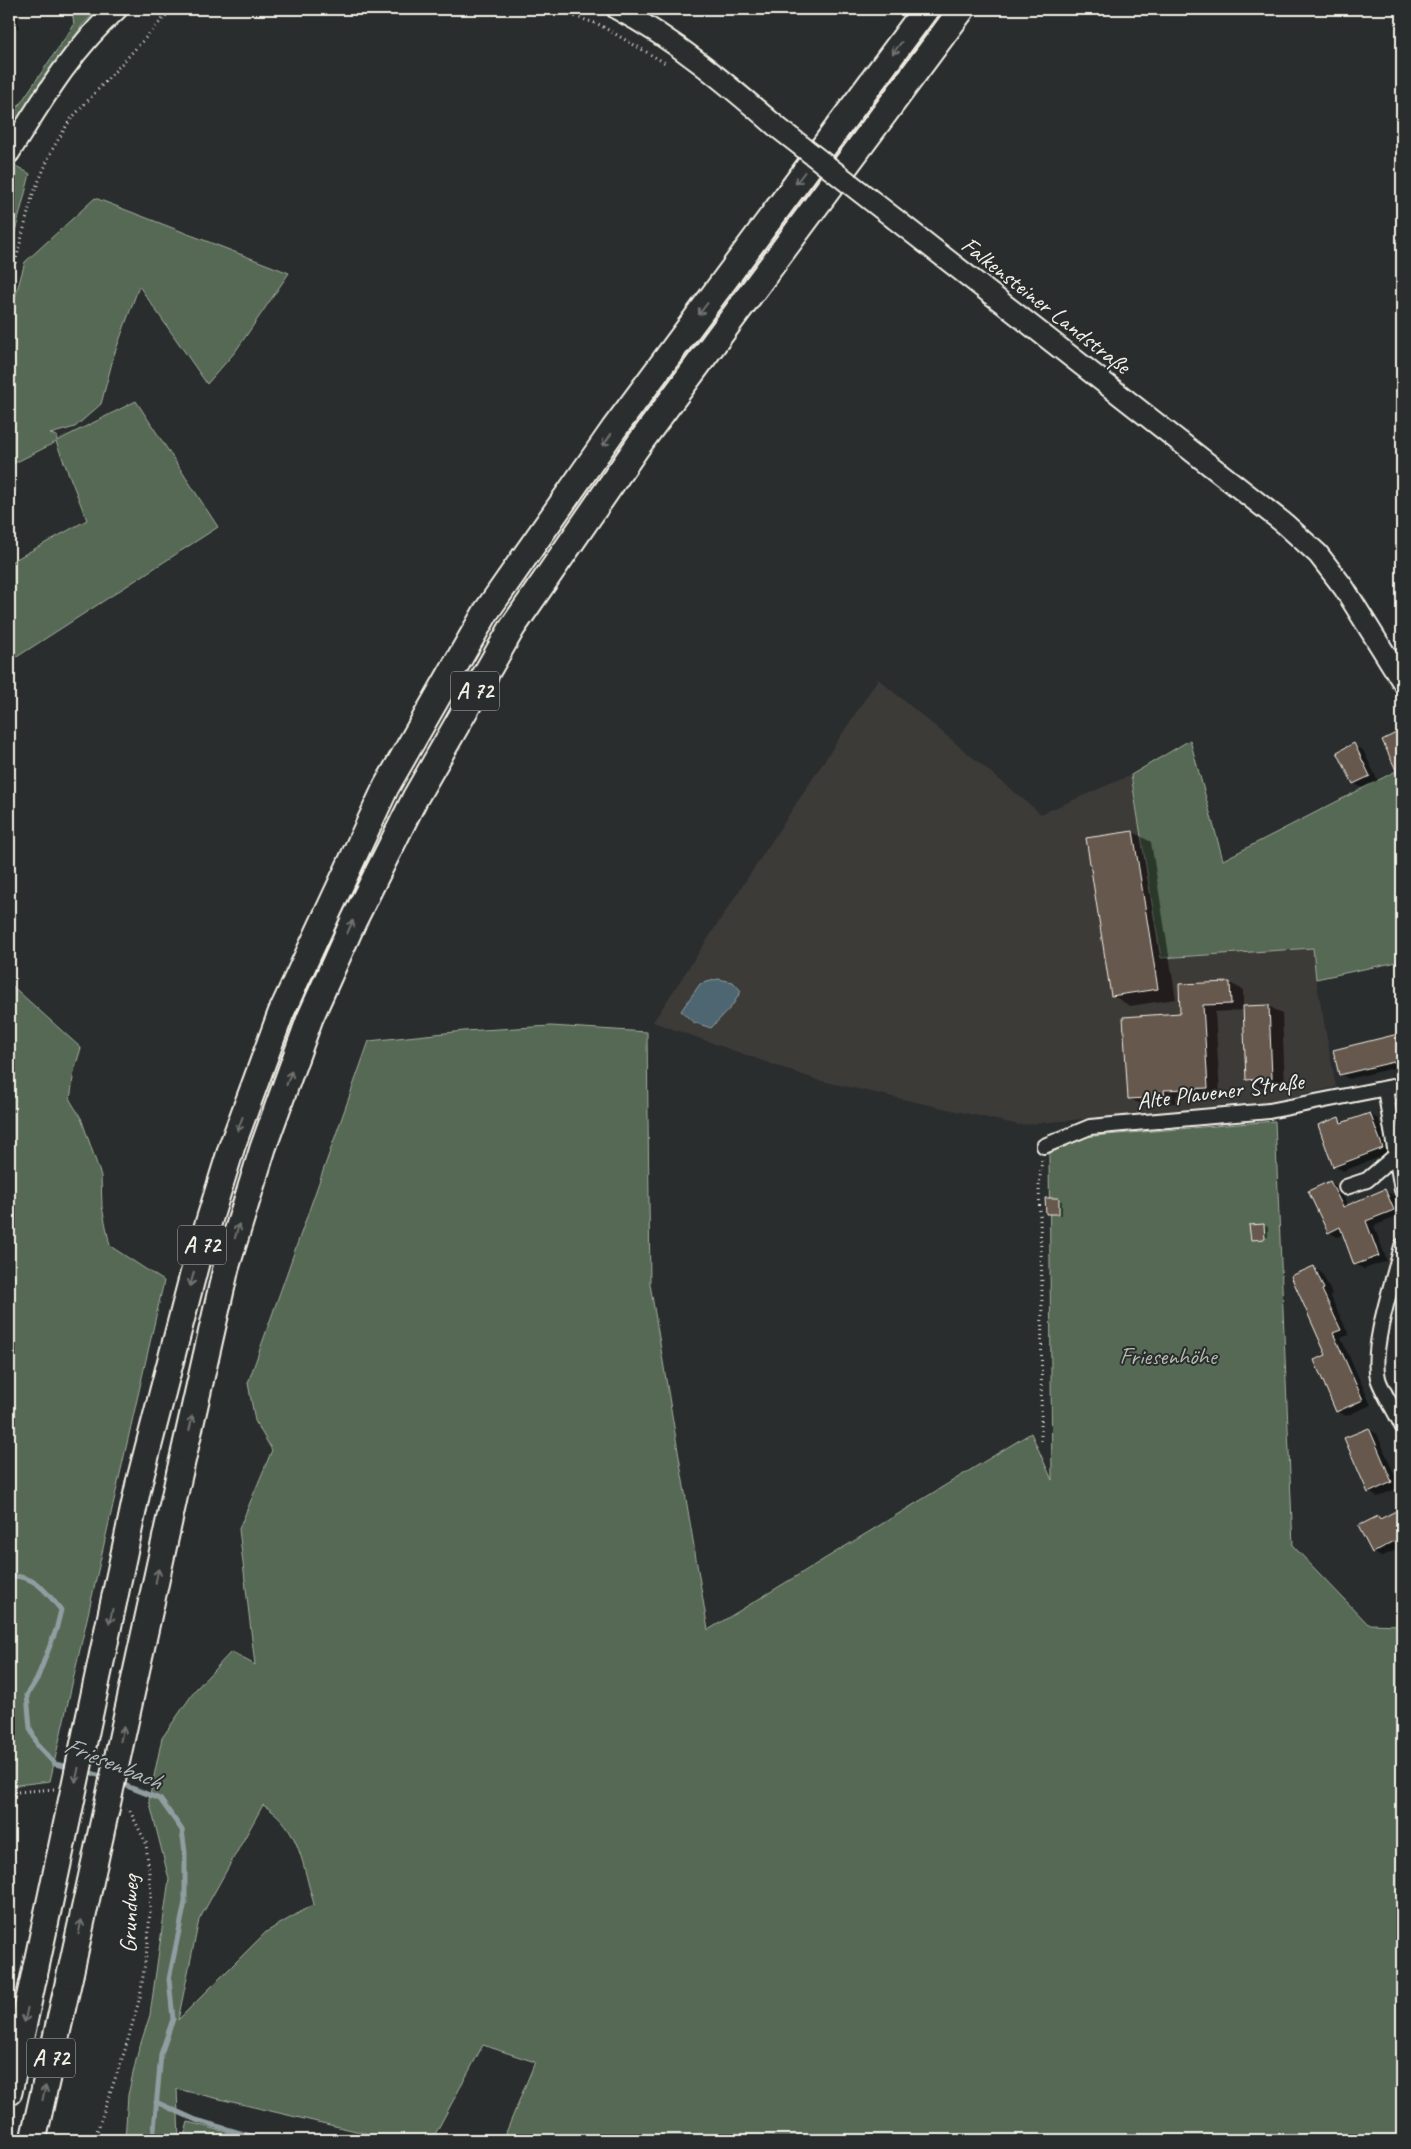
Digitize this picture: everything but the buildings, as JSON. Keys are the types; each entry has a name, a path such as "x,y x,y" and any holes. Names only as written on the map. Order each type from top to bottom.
{"highway":[{"name":"A 72","path":"9,2092 139,1483 196,1263 232,1146 281,1012 386,787 492,604 614,429 926,9"},
{"name":"A 72","path":"33,2140 226,1268 266,1139 310,1018 354,920 415,798 512,628 628,460 962,9"}],"main road":[{"path":"9,153 59,75 99,25 117,9"},
{"name":"Falkensteiner Landstraße","path":"617,9 638,20 722,80 777,128 895,218 1285,524 1318,554 1344,588 1402,681"}],"street":[{"name":"Alte Plauener Straße","path":"1044,1146 1090,1127 1269,1111 1402,1085"},
{"path":"1385,1089 1402,1190"},
{"path":"1346,1187 1367,1180 1395,1156"},
{"path":"1402,1246 1376,1362 1378,1379 1396,1401 1402,1426"}],"path":[{"path":"9,287 32,197 52,150 70,120 172,9"},
{"path":"551,9 598,24 673,68"},
{"path":"1041,1441 1042,1286 1038,1186 1044,1146"},
{"path":"9,1796 17,1792 57,1789"},
{"name":"Grundweg","path":"94,2140 125,2050 140,1997 148,1942 151,1893 146,1843 130,1812 122,1808"}],"shaded area":[{"path":"878,679 1041,814 1131,775 1161,958 1314,948 1316,979 1336,1087 1274,1101 1019,1125 817,1080 653,1022"}],"green space":[{"path":"72,9 99,9 83,24 9,139 9,120 74,25"},
{"path":"11,163 30,174 9,255 9,167"},
{"path":"95,198 289,273 235,352 207,384 139,286 114,355 101,404 75,427 50,434 57,436 57,441 136,401 218,527 9,662 9,563 87,520 56,442 9,466 9,319 25,262"},
{"path":"1190,740 1223,860 1402,768 1402,961 1316,979 1313,948 1161,958 1131,775"},
{"path":"9,983 81,1048 74,1071 70,1100 81,1118 101,1176 102,1207 110,1246 164,1281 50,1781 9,1786"},
{"name":"Friesenhöhe","path":"551,1026 647,1032 650,1284 708,1630 1031,1433 1052,1480 1049,1154 1082,1137 1275,1121 1293,1546 1368,1624 1402,1625 1402,2140 503,2140 535,2062 483,2045 432,2140 394,2140 177,2089 179,2140 125,2140 128,2095 138,2052 150,2015 169,1879 149,1800 162,1738 196,1689 231,1652 255,1665 239,1529 272,1450 255,1421 248,1383 369,1041 464,1031","holes":["263,1805 276,1814 293,1836 303,1862 314,1904 266,1932 178,2020 199,1920"]},
{"path":"188,2122 257,2140 183,2140"}],"water":[{"path":"718,979 733,982 741,991 732,1006 711,1028 693,1022 681,1011 700,984"}],"waterway":[{"name":"Friesenbach","path":"9,1576 18,1576 33,1581 45,1591 61,1610 56,1630 37,1679 27,1695 30,1728 38,1746 55,1764 73,1768"},
{"name":"Friesenbach","path":"86,1771 106,1778"},
{"name":"Friesenbach","path":"119,1783 160,1799 182,1830 185,1852 185,1902 169,1979 173,2019 161,2054 153,2140"},
{"path":"156,2102 196,2120 264,2140"}]}
